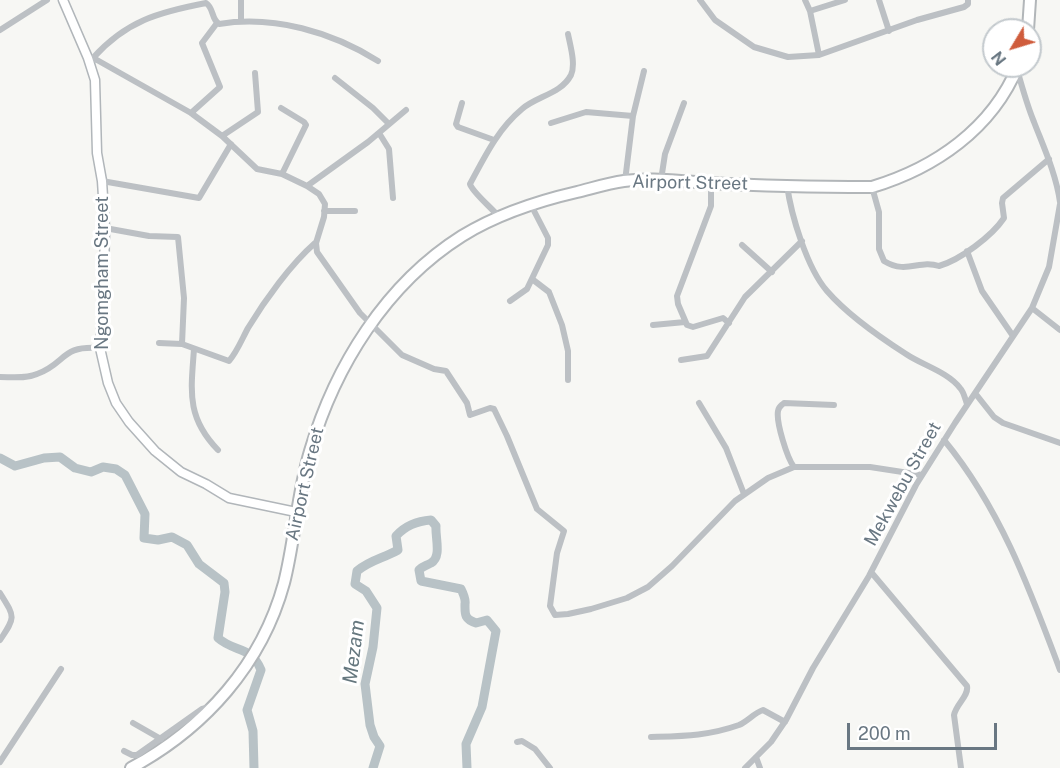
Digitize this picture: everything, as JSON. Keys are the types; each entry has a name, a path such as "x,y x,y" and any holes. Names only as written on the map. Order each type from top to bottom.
{"highway":[{"path":"1029,18 1030,0"},
{"name":"Airport Street","path":"131,768 189,729 213,707 238,679 253,655 262,639 285,580 296,512 310,452 323,413 344,364 370,324 405,283 432,258 462,236 499,217 562,195 625,181 872,187 901,178 922,168 957,145 989,114 1000,100 1011,78"}],"main road":[{"name":"Ngomgham Street","path":"63,0 91,58 95,80 97,153 102,182 105,228 100,348 108,383 116,403 129,422 155,451 181,472 206,483 229,498 296,512"}],"street":[{"path":"0,30 47,0"},
{"path":"241,0 241,20"},
{"path":"700,0 715,20 754,47 788,57 819,55 917,20 964,8 968,0"},
{"path":"805,0 810,11 819,55"},
{"path":"810,11 844,0"},
{"path":"879,0 890,31"},
{"path":"217,23 210,6 206,3 167,10 125,29 91,58 191,113 222,136 257,169 282,174 307,186 323,198 325,204 316,243 317,252 370,324 402,355 434,369 446,371 470,415 490,408 494,409 537,509 562,528 564,533 557,553 550,606 555,615 591,609 627,598 648,587 744,494 768,478 794,467 870,467 922,475"},
{"path":"191,113 220,87 202,43 217,23 241,20 303,27 355,46 378,61"},
{"path":"499,217 470,187 494,140 511,119 525,106 553,92 569,77 573,66 568,34"},
{"path":"625,181 633,116 644,71"},
{"path":"222,136 258,112 255,73"},
{"path":"335,78 389,124"},
{"name":"Mekwebu Street","path":"745,768 771,742 785,722 813,668 871,572 922,475 1032,308 1049,267 1060,203 1058,190 1020,78"},
{"path":"462,103 456,124 458,127 494,140"},
{"path":"661,181 665,154 684,103"},
{"path":"281,108 306,125 282,174"},
{"path":"307,186 379,133 406,110"},
{"path":"551,123 586,112 633,116"},
{"path":"379,133 389,149 393,198"},
{"path":"102,182 199,198 231,144"},
{"path":"872,187 879,212 879,249 884,261 910,268 929,263 939,266 987,237 1002,221 1003,198 1048,159"},
{"path":"711,183 711,206 677,296 678,304 685,322 693,327 723,318 729,323"},
{"path":"787,185 790,205 802,241 813,270 826,289 841,305 906,354 955,382 962,390 967,404"},
{"path":"510,301 527,289 549,242 531,205"},
{"path":"324,210 355,212"},
{"path":"105,228 149,236 178,237 184,298 182,344"},
{"path":"681,360 707,357 745,297 802,241"},
{"path":"159,343 182,344 225,361 231,360 248,328 274,291 316,243"},
{"path":"742,245 772,272"},
{"path":"967,251 981,291 1013,336"},
{"path":"532,279 549,292 562,325 568,351 568,380"},
{"path":"1032,308 1060,330"},
{"path":"653,325 685,322"},
{"path":"0,377 33,376 48,369 69,351 84,347 100,348"},
{"path":"194,349 191,395 193,407 203,434 218,450"},
{"path":"975,393 994,417 1003,423 1060,443"},
{"path":"699,403 726,448 744,494"},
{"path":"794,467 789,460 782,438 779,407 784,403 834,405"},
{"path":"944,440 963,463 992,508 1028,585 1060,669"},
{"path":"871,572 967,686 967,692 956,707 954,714 961,768"},
{"path":"0,593 12,616 12,623 0,640"},
{"path":"0,762 61,669"},
{"path":"124,751 135,756 202,709 213,707"},
{"path":"651,737 697,736 745,722 763,710 785,722"},
{"path":"133,723 160,738"},
{"path":"517,742 522,741 535,749 550,768"},
{"path":"756,757 760,768"}],"waterway":[{"name":"Mezam","path":"0,458 15,466 44,458 60,457 75,468 91,472 103,467 116,469 125,475 145,514 144,538 158,540 172,537 187,545 199,564 224,583 225,592 218,638 247,653 257,662 261,670 247,710 253,731 254,768"},
{"name":"Mezam","path":"373,768 380,746 370,725 365,684 373,647 377,608 366,591 355,584 357,571 398,550 396,536 403,529 431,520 436,526 437,552 434,560 419,570 421,581 461,589 465,598 467,618 476,623 487,620 496,631 482,707 466,744 467,768"}]}
